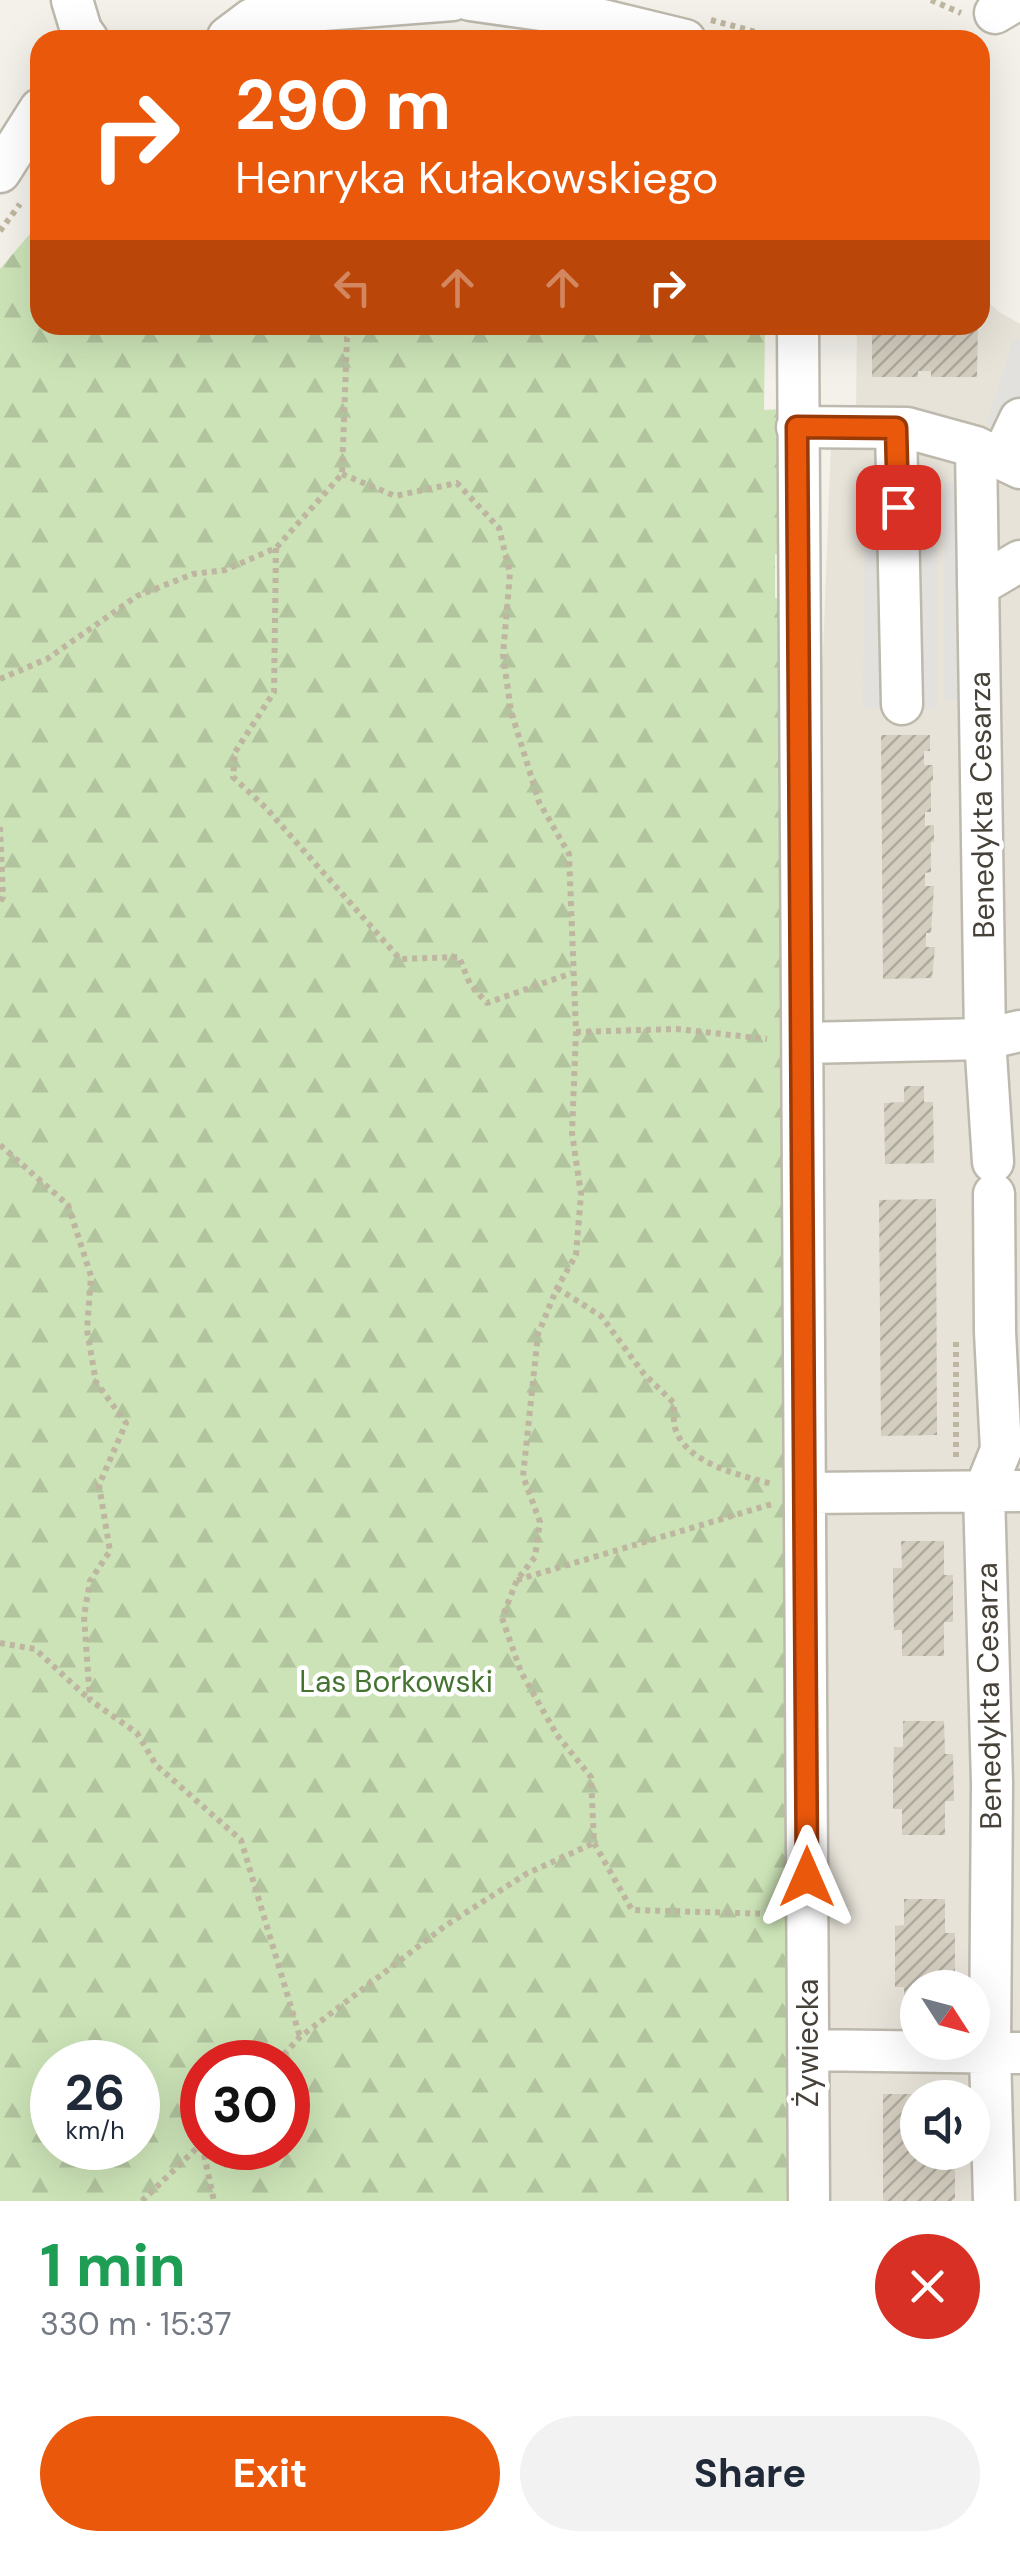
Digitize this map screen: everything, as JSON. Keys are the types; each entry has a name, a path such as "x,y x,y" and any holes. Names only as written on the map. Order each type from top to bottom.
{"street":[{"path":"232,30 242,0"},
{"path":"239,30 252,20 271,14 453,0"},
{"path":"470,0 590,17 644,30"},
{"path":"7,191 30,134"},
{"path":"7,191 30,165"},
{"name":"Żywiecka","path":"798,335 809,2201"},
{"path":"797,427 907,428 999,458 1020,419"},
{"path":"896,428 902,704"},
{"name":"Benedykta Cesarza","path":"994,2201 1005,2053 1001,1450 1008,1328 993,1178 1003,1035 978,586 999,458"},
{"path":"978,586 1020,561"},
{"path":"803,1044 1003,1035"},
{"path":"807,1493 1002,1491"},
{"path":"809,2050 1005,2053"}],"path":[{"path":"931,0 990,9"},
{"path":"0,230 7,191"},
{"path":"0,679 48,659 137,596 193,574 225,570 276,548 342,474 349,335"},
{"path":"342,474 395,496 457,482 498,528 510,573 503,655 511,711 539,802 569,854 576,1032 572,1133 581,1194 576,1255 538,1334 522,1476 540,1522 535,1557 517,1580 502,1618 521,1672 557,1735 591,1777 594,1843 632,1910 807,1916"},
{"path":"276,548 274,692 235,752 234,777 400,959 458,957 470,984 486,1003 572,973"},
{"path":"0,827 0,902"},
{"path":"576,1032 677,1029 803,1044"},
{"path":"0,1145 68,1205 91,1276 86,1330 96,1382 126,1423 99,1485 110,1551 90,1581 84,1616 90,1700"},
{"path":"557,1288 600,1316 644,1374 674,1403 676,1429 694,1454 736,1473 807,1493"},
{"path":"517,1580 807,1493"},
{"path":"0,1643 35,1650 90,1700 137,1733 156,1765 241,1840 300,2037"},
{"path":"297,2040 446,1926 510,1884 594,1843"},
{"path":"142,2201 180,2165"},
{"path":"207,2170 214,2201"}],"shaded area":[{"path":"990,304 1020,324 1020,2201 830,2201 819,753 832,419 856,410 857,335 990,335"},
{"path":"1014,338 1020,340 1020,444 986,424"},
{"path":"919,472 938,473 937,709 863,708 864,492 886,489"},
{"path":"944,482 967,482 967,700 944,700"}],"green space":[{"name":"Las Borkowski","path":"30,234 30,335 765,335 764,410 781,409 781,554 775,554 775,598 782,599 794,2201 0,2201 0,269"}],"building":[{"path":"872,335 978,335 977,377 931,377 931,371 918,371 918,377 872,377"},
{"path":"881,735 930,735 930,751 924,751 924,765 933,765 931,812 925,812 925,826 934,825 931,872 925,873 925,886 934,886 931,933 926,933 926,947 935,947 932,978 883,979"},
{"path":"904,1086 924,1086 924,1102 933,1102 934,1163 885,1164 884,1103 904,1102"},
{"path":"936,1199 937,1435 881,1436 879,1200"},
{"path":"901,1541 944,1541 944,1575 953,1575 953,1622 944,1622 944,1656 902,1656 902,1630 894,1630 893,1599 893,1568 902,1568"},
{"path":"903,1721 944,1721 945,1754 953,1754 954,1801 945,1801 945,1835 902,1835 902,1809 893,1809 893,1778 894,1747 903,1747"},
{"path":"904,1899 945,1899 945,1933 955,1933 955,1970 900,1970 900,1987 895,1987 895,1926 904,1925"},
{"path":"883,2094 900,2094 900,2170 955,2170 955,2198 883,2201"}],"route":[{"path":"807,1877 797,427 896,428 898,507"}]}
